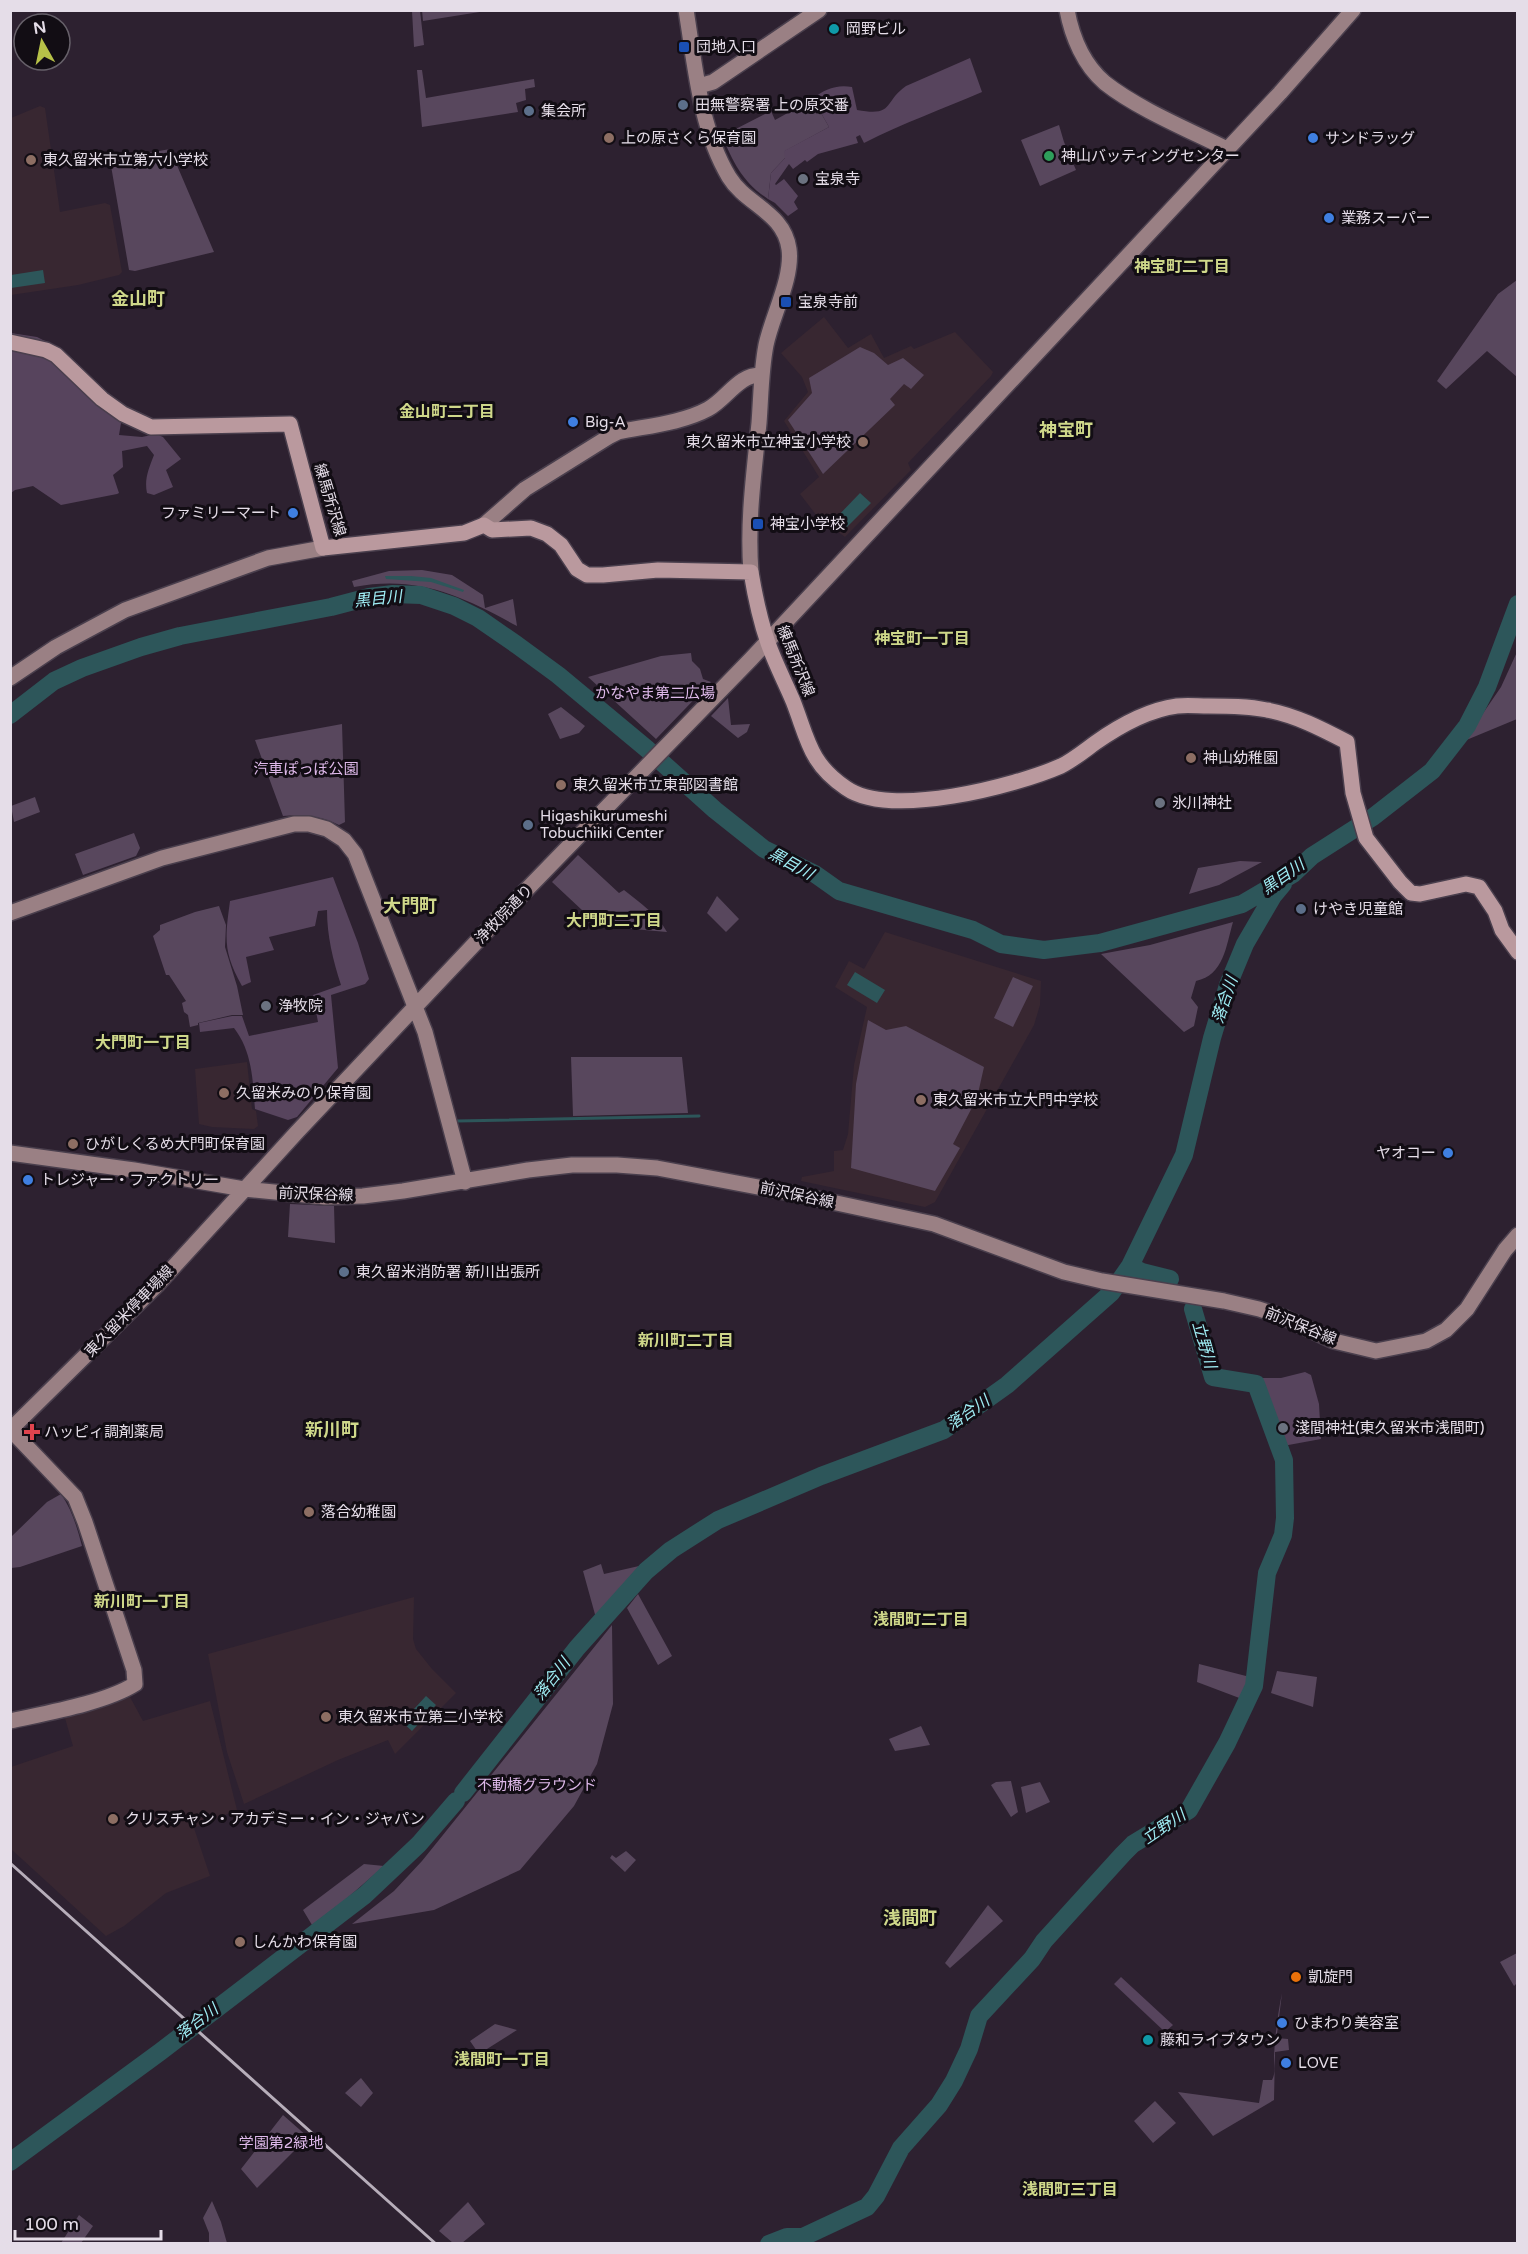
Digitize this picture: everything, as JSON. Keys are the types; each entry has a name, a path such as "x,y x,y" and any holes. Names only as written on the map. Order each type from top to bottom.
{"main road":[{"name":"練馬所沢線","path":"10,342 46,350 56,355 102,399 123,414 151,427 290,424 323,548 464,533 484,525 497,531 522,528 539,530 561,545 577,569 587,574 603,575 658,570 751,573 767,641 814,758 845,788 864,796 877,799 944,798 1019,781 1070,761 1124,724 1157,710 1178,706 1229,706 1285,714 1347,742 1356,809 1366,838 1411,893 1420,894 1466,884 1479,887 1495,911 1502,930 1518,952"}],"street":[{"path":"686,10 709,129 729,177 741,192 775,218 789,246 788,269 769,331 762,375 750,515 751,573"},
{"path":"699,86 713,82 819,10"},
{"path":"1068,10 1076,42 1086,60 1104,82 1130,99 1227,149"},
{"name":"浄牧院通り","path":"244,1189 767,641 1227,149 1353,10"},
{"path":"484,525 525,489 610,436 618,432 692,416 710,408 746,378 762,375"},
{"path":"10,678 56,647 125,610 268,558 323,548"},
{"path":"10,913 178,853 285,825 300,823 317,825 335,833 355,854 416,1007 425,1032 465,1182"},
{"name":"前沢保谷線","path":"10,1153 309,1197 341,1197 403,1191 528,1170 572,1166 622,1165 669,1170 934,1224 1062,1271 1102,1281 1259,1309 1283,1317 1334,1341 1376,1351 1426,1341 1446,1329 1467,1309 1505,1250 1518,1235"},
{"name":"東久留米停車場線","path":"11,1430 149,1293 244,1189"},
{"path":"10,1721 63,1710 125,1690 135,1684 134,1670 75,1497 11,1430"}],"shaded area":[{"path":"970,58 982,92 864,143 860,135 856,137 858,143 818,154 793,169 789,164 775,184 784,179 798,196 794,202 798,209 788,216 768,199 771,173 785,158 784,151 829,127 813,99 817,95 836,87 852,87 857,110 869,112 883,110 906,86"},
{"name":"東久留米市立第六小学校","path":"40,106 45,108 60,212 105,203 110,205 122,272 119,275 78,285 11,295 11,118"},
{"path":"43,270 45,283 11,288 11,275"},
{"name":"東久留米市立神宝小学校","path":"824,317 848,348 871,334 884,358 911,346 914,349 955,332 993,372 908,463 911,470 845,537 817,516 800,494 819,477 784,421 808,392 802,377 781,353"},
{"path":"11,333 37,337 59,348 122,417 119,435 142,437 156,434 163,437 181,459 166,470 173,487 154,495 147,493 147,478 154,455 147,446 122,451 123,467 113,475 119,493 117,494 61,505 33,486 11,493"},
{"path":"860,493 871,503 845,529 835,519"},
{"path":"385,576 431,578 464,590 463,592 431,582 386,579"},
{"path":"333,877 369,979 365,984 331,995 338,1068 297,1117 288,1120 255,1109 248,1056 234,1028 200,1032 199,1023 242,1016 249,1036 318,1022 313,995 341,985 331,948 327,910 318,911 315,926 269,937 274,950 246,957 251,982 242,986 231,964 227,945 227,926 230,901"},
{"name":"東久留米市立大門中学校","path":"885,932 1041,981 1040,1005 1034,1025 935,1202 925,1207 801,1181 802,1177 834,1171 834,1151 843,1150 848,1134 854,1065 867,1007 835,987 849,961 864,969"},
{"path":"855,972 885,990 877,1003 847,985"},
{"name":"久留米みのり保育園","path":"247,1062 252,1109 256,1111 258,1126 254,1129 212,1127 199,1124 195,1069"},
{"path":"1305,1372 1311,1375 1319,1404 1321,1439 1283,1446 1257,1378 1281,1378"},
{"name":"東久留米市立第二小学校","path":"414,1597 413,1639 416,1649 456,1693 395,1754 388,1740 338,1760 244,1804 227,1752 208,1654"},
{"path":"426,1696 436,1705 412,1731 402,1722"},
{"name":"クリスチャン・アカデミー・イン・ジャパン","path":"130,1697 143,1721 210,1701 237,1810 194,1828 210,1876 166,1893 124,1926 106,1936 11,1849 11,1767 73,1746 65,1718"},
{"path":"1121,1977 1173,2025 1165,2032 1114,1984"}],"green space":[{"path":"422,10 486,10 486,11 423,21"},
{"path":"412,11 420,11 424,45 414,47"},
{"path":"417,70 422,70 426,98 534,79 535,87 525,89 526,100 516,103 518,112 422,127"},
{"path":"813,99 829,127 785,151 785,158 771,173 768,199 745,179 730,155 722,136 771,111 775,120"},
{"name":"神山バッティングセンター","path":"1059,125 1076,170 1040,186 1021,140"},
{"path":"170,149 214,252 135,271 129,270 110,160"},
{"path":"1517,280 1517,377 1487,351 1446,389 1437,381 1498,294"},
{"path":"860,347 874,353 888,365 903,358 924,375 911,389 904,384 890,399 895,405 823,474 788,420 812,393 809,378"},
{"path":"422,570 452,575 483,595 485,608 513,599 517,626 458,597 439,591 399,584 354,587 352,581 389,571"},
{"path":"1517,652 1517,719 1464,741 1501,687"},
{"name":"かなやま第二広場","path":"691,653 692,661 700,669 703,679 711,682 656,739 588,677 661,656"},
{"path":"728,698 731,725 750,724 747,732 738,738 711,716"},
{"path":"561,707 585,726 579,733 560,739 548,714"},
{"name":"汽車ぽっぽ公園","path":"342,724 345,822 339,825 312,816 283,816 255,740"},
{"path":"35,797 40,812 14,822 11,806"},
{"path":"134,833 140,848 136,856 83,875 75,854"},
{"path":"578,855 619,893 624,890 648,909 667,932 599,926 552,882"},
{"path":"1240,861 1262,862 1219,885 1189,894 1198,868"},
{"path":"717,896 739,919 726,932 707,913"},
{"path":"219,906 226,925 225,947 243,1015 232,1015 190,1027 188,1015 184,1012 182,1003 186,1001 169,975 166,975 153,936 160,930 160,925"},
{"path":"1233,922 1226,950 1218,966 1213,973 1196,981 1191,998 1198,1007 1194,1026 1184,1032 1101,954 1150,945"},
{"path":"1013,977 1033,986 1013,1027 994,1018"},
{"path":"868,1020 886,1030 906,1026 984,1067 977,1098 953,1144 960,1148 935,1191 851,1168 856,1084"},
{"path":"571,1057 682,1057 688,1113 573,1116"},
{"path":"290,1204 334,1206 335,1243 288,1237"},
{"path":"61,1494 74,1519 82,1546 11,1568 11,1537 47,1502"},
{"path":"601,1564 604,1574 639,1566 596,1618 583,1571"},
{"path":"638,1594 672,1656 658,1665 627,1608"},
{"name":"不動橋グラウンド","path":"612,1625 613,1704 597,1764 574,1806 520,1870 434,1910 352,1924 394,1891 422,1861"},
{"path":"1199,1664 1250,1677 1242,1699 1197,1682"},
{"path":"1277,1671 1317,1677 1313,1707 1271,1693"},
{"path":"921,1726 930,1745 895,1751 889,1739"},
{"path":"1011,1781 1018,1812 1011,1817 991,1785 996,1782"},
{"path":"1040,1782 1050,1802 1026,1813 1021,1787"},
{"path":"626,1851 636,1860 625,1872 610,1858 612,1855 616,1858"},
{"path":"364,1864 384,1866 312,1925 303,1910"},
{"path":"988,1905 1003,1921 950,1968 945,1963"},
{"path":"1517,1953 1517,1983 1514,1986 1500,1962"},
{"path":"1282,1993 1276,2042 1277,2038 1288,2039 1289,2050 1275,2052 1274,2100 1213,2136 1178,2092 1259,2103 1263,2080 1272,2080 1274,2074 1275,2040"},
{"path":"495,2024 517,2030 479,2054 470,2041"},
{"path":"361,2078 373,2093 361,2107 345,2093"},
{"path":"1155,2101 1176,2123 1153,2143 1134,2121"},
{"name":"学園第2緑地","path":"283,2115 308,2137 257,2188 241,2169"},
{"path":"212,2201 227,2243 209,2243 209,2233 203,2218"},
{"path":"468,2202 485,2224 462,2243 453,2243 439,2231"},
{"path":"79,2215 93,2226 81,2243 61,2243"}],"waterway":[{"name":"黒目川","path":"10,715 54,681 82,668 141,647 180,636 331,607 369,597 393,594 421,595 454,606 478,618 558,675 647,749 715,810 764,849 815,874 839,891 973,930 1001,944 1044,950 1100,943 1242,904 1293,874 1312,856 1373,817 1432,771 1467,726 1487,687 1518,604"},
{"name":"落合川","path":"463,1793 577,1648 646,1571 671,1550 718,1520 821,1476 944,1430 1007,1385 1111,1293 1130,1266 1184,1155 1212,1038 1228,985 1245,944 1273,896 1283,884"},
{"path":"457,1121 699,1116"},
{"name":"立野川","path":"1130,1266 1142,1272 1170,1279"},
{"name":"立野川","path":"769,2244 787,2237 803,2237 867,2207 876,2196 901,2148 939,2105 954,2081 969,2049 979,2016 1133,1844 1189,1810 1227,1743 1254,1686 1267,1573 1283,1535 1284,1460 1256,1384 1213,1377 1193,1309"},
{"name":"落合川","path":"10,2162 160,2052 365,1895 419,1844 456,1801"}],"railway":[{"path":"10,1863 436,2244"}],"place":[{"name":"岡野ビル","path":"834,29"},
{"name":"団地入口","path":"684,47"},
{"name":"田無警察署 上の原交番","path":"683,105"},
{"name":"集会所","path":"529,111"},
{"name":"上の原さくら保育園","path":"609,138"},
{"name":"サンドラッグ","path":"1313,138"},
{"name":"神山バッティングセンター","path":"1049,156"},
{"name":"東久留米市立第六小学校","path":"31,160"},
{"name":"宝泉寺","path":"803,179"},
{"name":"業務スーパー","path":"1329,218"},
{"name":"宝泉寺前","path":"786,302"},
{"name":"Big-A","path":"573,422"},
{"name":"東久留米市立神宝小学校","path":"863,442"},
{"name":"ファミリーマート","path":"293,513"},
{"name":"神宝小学校","path":"758,524"},
{"name":"神山幼稚園","path":"1191,758"},
{"name":"東久留米市立東部図書館","path":"561,785"},
{"name":"氷川神社","path":"1160,803"},
{"name":"Higashikurumeshi Tobuchiiki Center","path":"528,825"},
{"name":"けやき児童館","path":"1301,909"},
{"name":"浄牧院","path":"266,1006"},
{"name":"久留米みのり保育園","path":"224,1093"},
{"name":"東久留米市立大門中学校","path":"921,1100"},
{"name":"ひがしくるめ大門町保育園","path":"73,1144"},
{"name":"ヤオコー","path":"1448,1153"},
{"name":"トレジャー・ファクトリー","path":"28,1180"},
{"name":"東久留米消防署 新川出張所","path":"344,1272"},
{"name":"淺間神社(東久留米市浅間町)","path":"1283,1428"},
{"name":"ハッピィ調剤薬局","path":"32,1432"},
{"name":"落合幼稚園","path":"309,1512"},
{"name":"東久留米市立第二小学校","path":"326,1717"},
{"name":"クリスチャン・アカデミー・イン・ジャパン","path":"113,1819"},
{"name":"しんかわ保育園","path":"240,1942"},
{"name":"凱旋門","path":"1296,1977"},
{"name":"ひまわり美容室","path":"1282,2023"},
{"name":"藤和ライブタウン","path":"1148,2040"},
{"name":"LOVE","path":"1286,2063"}],"district":[{"name":"神宝町二丁目","path":"1182,267"},
{"name":"金山町","path":"138,299"},
{"name":"金山町二丁目","path":"447,412"},
{"name":"神宝町","path":"1066,430"},
{"name":"神宝町一丁目","path":"922,639"},
{"name":"大門町","path":"410,906"},
{"name":"大門町二丁目","path":"614,921"},
{"name":"大門町一丁目","path":"143,1043"},
{"name":"新川町二丁目","path":"686,1341"},
{"name":"新川町","path":"332,1430"},
{"name":"新川町一丁目","path":"142,1602"},
{"name":"浅間町二丁目","path":"921,1620"},
{"name":"浅間町","path":"910,1918"},
{"name":"浅間町一丁目","path":"502,2060"},
{"name":"浅間町三丁目","path":"1070,2190"}]}
